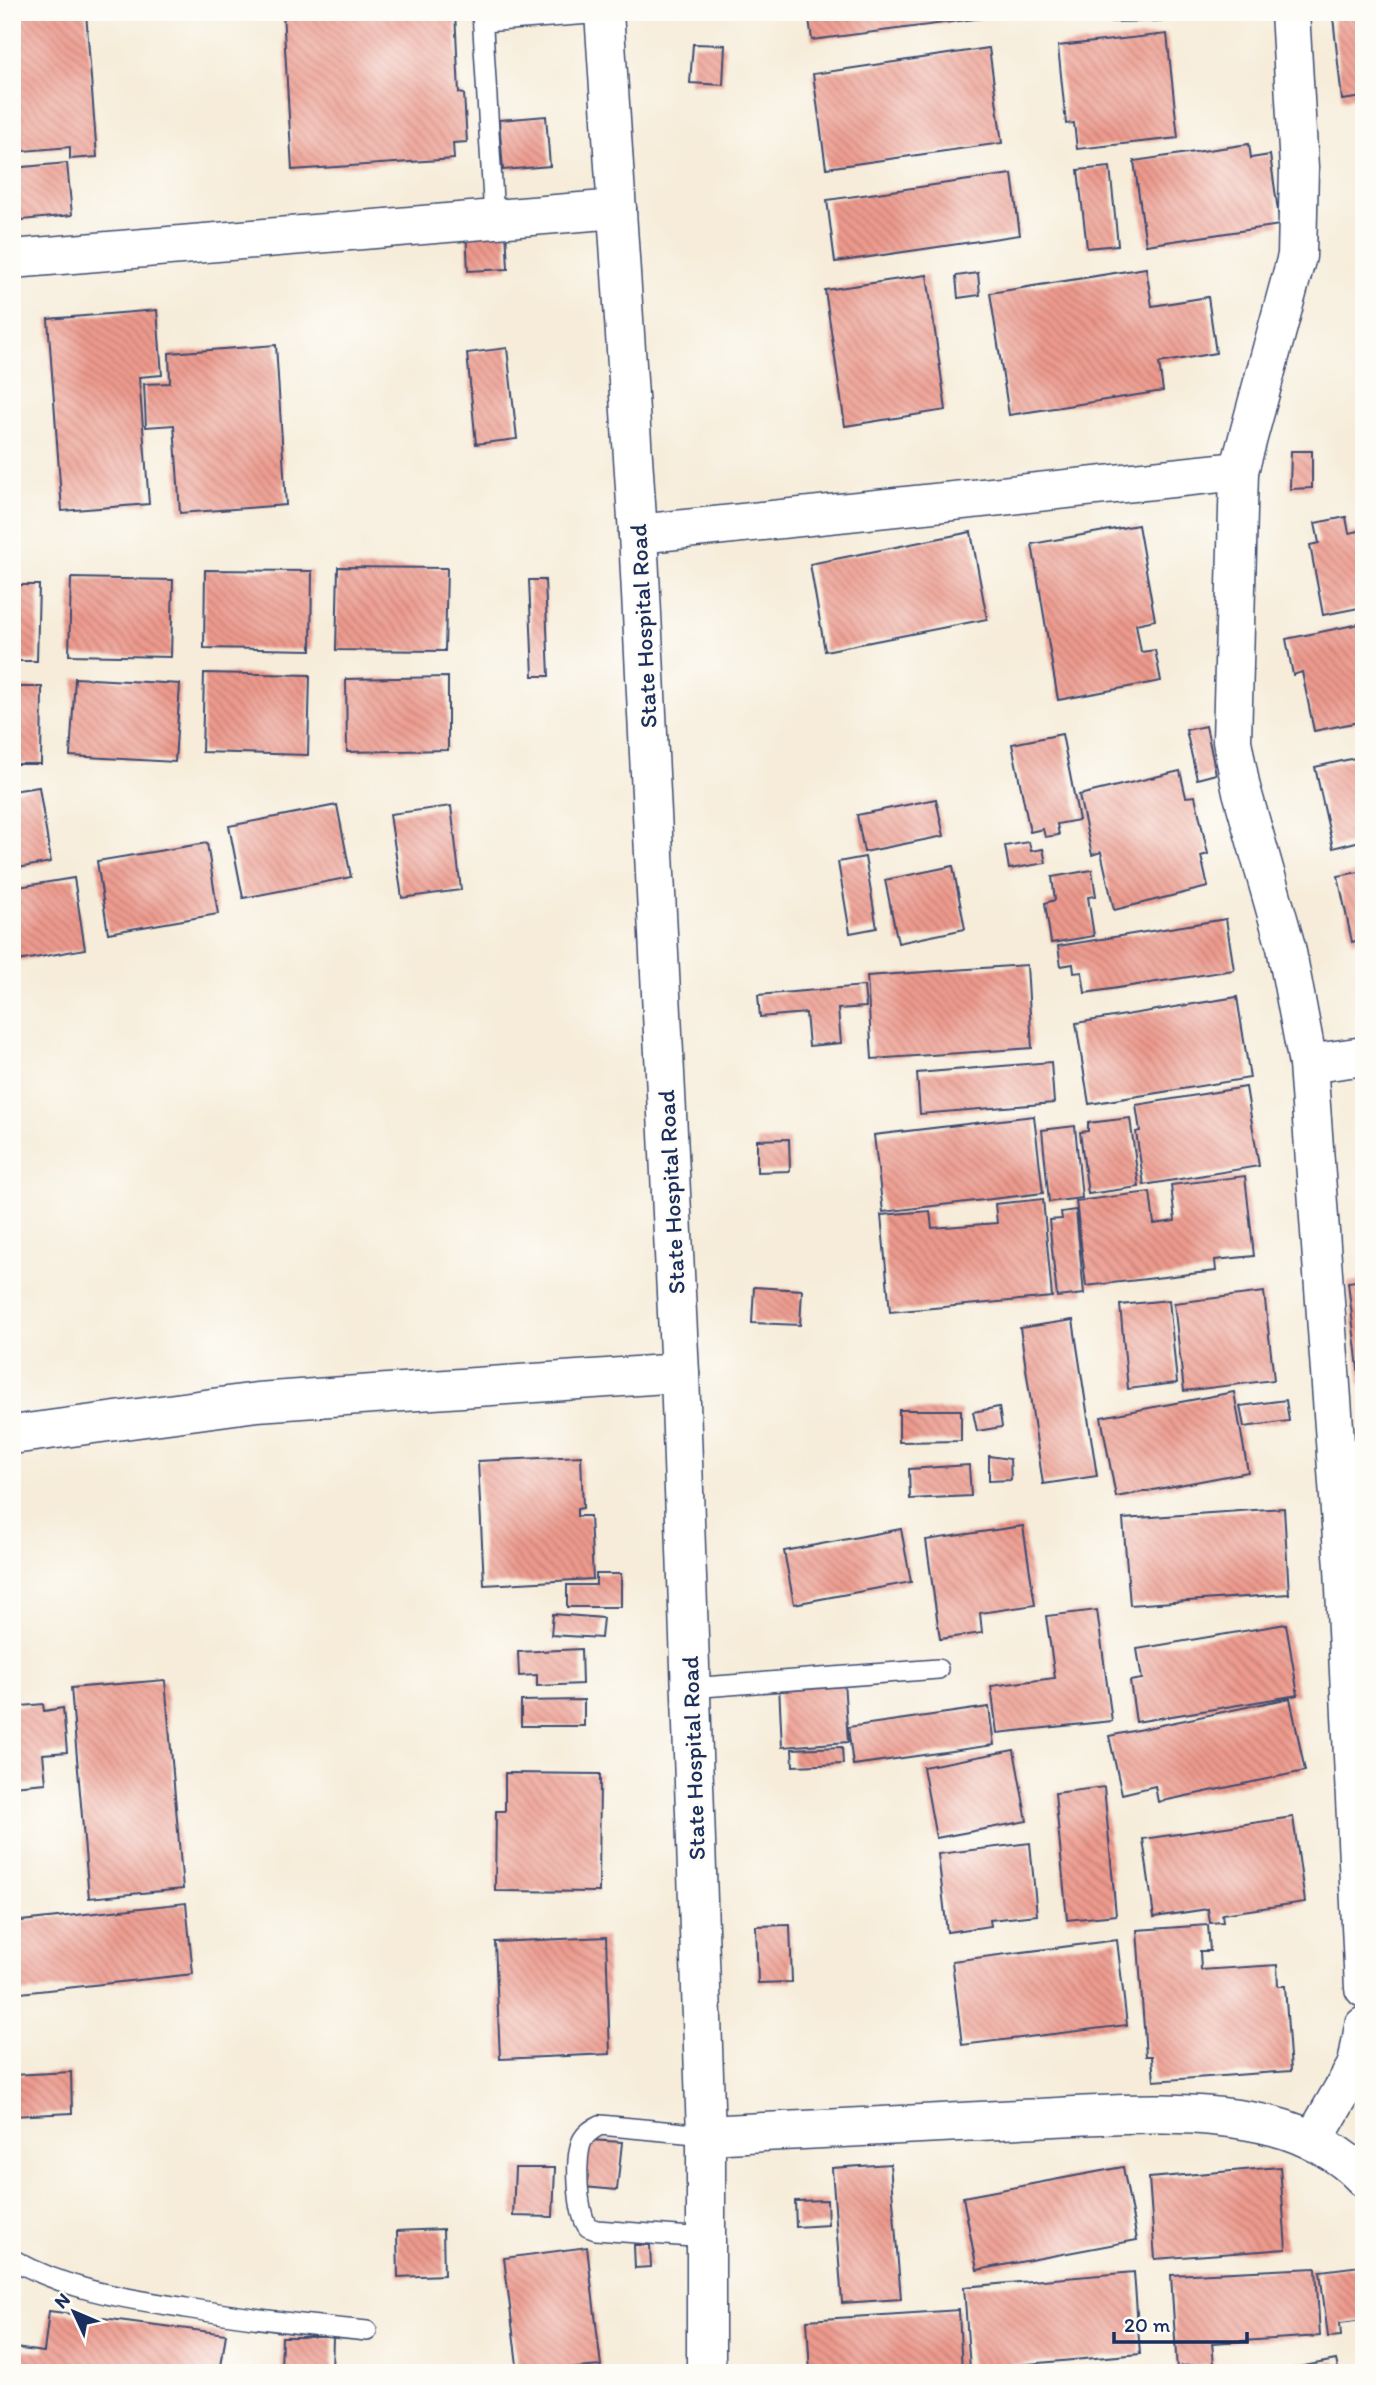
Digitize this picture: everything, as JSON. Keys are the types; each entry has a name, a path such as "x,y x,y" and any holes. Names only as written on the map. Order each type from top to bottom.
{"street":[{"path":"1290,12 1299,168 1297,256 1239,471 1232,741 1241,788 1286,947 1308,1064 1354,1567 1364,1988"},
{"name":"State Hospital Road","path":"604,13 638,534 680,1373 706,2135 706,2373"},
{"path":"12,259 617,209"},
{"path":"638,534 1239,471"},
{"path":"1308,1064 1364,1056"},
{"path":"12,1436 257,1402 680,1373"},
{"path":"1313,2141 1357,2065 1364,2026"},
{"path":"706,2135 1135,2114 1228,2119 1274,2126 1313,2141 1354,2168 1364,2178"}],"lane":[{"path":"494,218 482,17 604,13"},
{"path":"690,1688 938,1669"},
{"path":"706,2135 600,2125 590,2131 580,2146 579,2211 588,2227 596,2230 706,2238"},
{"path":"12,2259 47,2279 101,2295 272,2321 367,2331"}],"building":[{"path":"12,12 86,12 97,157 70,159 70,147 12,152"},
{"path":"283,12 455,12 459,93 464,94 467,142 453,143 454,159 292,170"},
{"path":"808,12 998,12 999,16 812,40"},
{"path":"1098,12 1163,12 1163,21 1098,22"},
{"path":"1364,13 1364,97 1342,100 1333,17"},
{"path":"1167,34 1178,138 1077,149 1074,123 1066,124 1058,46"},
{"path":"693,44 725,45 723,85 690,83"},
{"path":"989,48 1002,143 826,168 813,74"},
{"path":"546,116 550,166 503,170 499,120"},
{"path":"1249,144 1251,158 1270,155 1280,225 1146,245 1134,161"},
{"path":"67,163 72,215 12,221 12,168"},
{"path":"1110,167 1118,245 1087,248 1078,170"},
{"path":"1012,174 1020,235 835,262 827,200"},
{"path":"506,228 508,269 468,271 466,229"},
{"path":"1146,268 1152,306 1208,297 1216,353 1159,363 1163,391 1009,415 990,293"},
{"path":"978,273 980,295 958,298 956,276"},
{"path":"927,275 946,410 845,426 825,290"},
{"path":"157,310 162,375 139,377 149,504 62,511 48,319"},
{"path":"276,345 286,505 180,513 174,425 146,427 144,384 170,383 169,353"},
{"path":"507,348 517,439 476,444 467,353"},
{"path":"1291,451 1312,451 1312,488 1290,489"},
{"path":"1346,517 1349,533 1364,530 1364,607 1323,615 1310,545 1319,543 1315,523"},
{"path":"1138,525 1155,620 1136,624 1141,652 1155,650 1161,681 1058,700 1032,544"},
{"path":"971,532 987,619 825,651 810,564"},
{"path":"338,567 447,568 445,651 336,650"},
{"path":"205,570 312,571 311,650 204,648"},
{"path":"71,578 173,580 171,657 69,655"},
{"path":"529,580 545,580 549,676 533,676"},
{"path":"12,585 39,585 37,661 12,661"},
{"path":"1364,623 1364,721 1314,731 1302,672 1293,675 1286,639"},
{"path":"204,673 310,675 308,755 202,752"},
{"path":"448,677 448,750 347,752 346,679"},
{"path":"75,678 180,684 175,762 70,756"},
{"path":"12,687 42,687 41,764 12,764"},
{"path":"1206,726 1216,774 1197,779 1186,730"},
{"path":"1062,734 1079,820 1057,824 1059,835 1045,837 1043,829 1030,832 1012,744"},
{"path":"1364,756 1364,840 1333,848 1315,767"},
{"path":"1180,771 1186,797 1195,796 1208,854 1201,856 1208,887 1114,910 1101,852 1092,855 1079,795"},
{"path":"39,787 51,862 12,869 12,791"},
{"path":"936,799 944,836 864,852 857,815"},
{"path":"337,805 351,877 243,898 229,826"},
{"path":"451,806 461,890 402,898 390,814"},
{"path":"1029,842 1031,851 1043,849 1046,863 1009,869 1005,846"},
{"path":"207,843 218,914 108,933 97,861"},
{"path":"865,857 877,928 850,933 838,862"},
{"path":"953,866 965,929 898,943 885,880"},
{"path":"1092,870 1096,896 1088,897 1094,936 1051,943 1045,903 1055,900 1052,877"},
{"path":"1364,871 1364,939 1352,942 1338,876"},
{"path":"74,878 85,949 12,962 12,888"},
{"path":"1226,919 1234,970 1085,993 1082,972 1074,973 1073,964 1061,966 1058,946"},
{"path":"1027,965 1032,1048 872,1059 867,976"},
{"path":"864,986 866,1007 838,1009 841,1043 809,1046 806,1013 760,1017 758,995"},
{"path":"1237,997 1250,1078 1089,1104 1076,1023"},
{"path":"1051,1062 1054,1103 920,1114 917,1073"},
{"path":"1246,1087 1259,1166 1144,1185 1136,1132 1140,1131 1136,1105"},
{"path":"1034,1116 1043,1193 883,1212 874,1135"},
{"path":"1130,1118 1139,1187 1088,1194 1080,1132 1088,1131 1088,1123"},
{"path":"1075,1126 1082,1198 1049,1202 1042,1130"},
{"path":"789,1139 790,1171 757,1172 757,1140"},
{"path":"1245,1176 1254,1256 1215,1260 1216,1271 1086,1286 1076,1201 1150,1192 1154,1224 1175,1221 1171,1185"},
{"path":"1043,1199 1052,1297 890,1312 881,1215 930,1211 932,1228 997,1223 995,1204"},
{"path":"1076,1210 1084,1294 1057,1297 1049,1220 1062,1219 1061,1212"},
{"path":"1364,1280 1364,1385 1360,1386 1348,1282"},
{"path":"754,1287 802,1290 800,1325 752,1323"},
{"path":"1264,1292 1274,1380 1184,1391 1174,1303"},
{"path":"1169,1300 1177,1383 1128,1389 1120,1305"},
{"path":"1073,1320 1097,1476 1043,1484 1020,1328"},
{"path":"1234,1392 1248,1472 1116,1497 1101,1417"},
{"path":"1286,1400 1289,1421 1244,1427 1240,1406"},
{"path":"999,1407 1002,1427 977,1431 973,1412"},
{"path":"899,1410 961,1410 961,1441 899,1442"},
{"path":"581,1456 583,1508 577,1509 577,1516 590,1516 593,1579 484,1585 478,1461"},
{"path":"989,1456 1010,1459 1011,1480 989,1481"},
{"path":"969,1465 971,1496 910,1499 909,1469"},
{"path":"1284,1508 1289,1594 1130,1605 1123,1519"},
{"path":"1023,1526 1035,1605 980,1613 982,1633 940,1639 926,1540"},
{"path":"901,1529 911,1582 794,1604 784,1551"},
{"path":"596,1574 621,1574 621,1607 567,1607 567,1585 596,1585"},
{"path":"1097,1610 1112,1721 997,1733 991,1686 1055,1678 1046,1616"},
{"path":"553,1614 603,1618 601,1638 551,1635"},
{"path":"1286,1624 1298,1695 1136,1722 1130,1681 1142,1679 1137,1649"},
{"path":"581,1649 582,1684 537,1686 537,1675 519,1676 518,1652"},
{"path":"165,1680 183,1889 89,1898 71,1688"},
{"path":"844,1680 848,1742 782,1747 779,1685"},
{"path":"1290,1698 1305,1771 1158,1802 1155,1786 1122,1794 1109,1736"},
{"path":"584,1700 584,1726 521,1726 521,1701"},
{"path":"43,1704 44,1711 63,1708 67,1752 43,1754 46,1783 12,1786 12,1707"},
{"path":"989,1707 994,1745 853,1765 848,1727"},
{"path":"842,1747 843,1764 793,1766 792,1749"},
{"path":"1014,1750 1027,1821 936,1838 923,1767"},
{"path":"505,1773 600,1774 599,1892 495,1891 496,1811 505,1811"},
{"path":"1104,1787 1116,1915 1067,1920 1055,1793"},
{"path":"1293,1817 1305,1902 1222,1914 1223,1922 1210,1923 1208,1909 1154,1917 1143,1839"},
{"path":"1030,1843 1037,1915 990,1920 991,1926 947,1932 938,1854"},
{"path":"186,1903 193,1974 12,1994 12,1922"},
{"path":"790,1925 792,1982 758,1983 756,1926"},
{"path":"1208,1925 1210,1951 1200,1951 1201,1970 1277,1965 1278,1986 1285,1986 1291,2071 1154,2081 1152,2056 1146,2056 1137,1930"},
{"path":"606,1937 610,2054 500,2059 495,1942"},
{"path":"1117,1940 1127,2025 962,2045 952,1961"},
{"path":"71,2072 72,2113 12,2116 12,2075"},
{"path":"588,2140 622,2142 617,2190 584,2187"},
{"path":"890,2164 901,2299 842,2303 832,2168"},
{"path":"1123,2167 1137,2240 977,2270 963,2197"},
{"path":"1280,2167 1286,2249 1155,2259 1149,2178"},
{"path":"515,2168 555,2168 553,2217 513,2216"},
{"path":"827,2200 828,2225 796,2227 795,2201"},
{"path":"443,2229 444,2275 398,2277 397,2231"},
{"path":"634,2245 650,2245 651,2267 635,2268"},
{"path":"587,2247 601,2366 518,2373 504,2258"},
{"path":"1360,2266 1364,2320 1340,2323 1341,2336 1328,2337 1320,2271"},
{"path":"1316,2268 1320,2336 1212,2343 1214,2364 1182,2366 1183,2371 1177,2371 1171,2275"},
{"path":"1134,2272 1140,2354 970,2369 964,2287"},
{"path":"959,2310 962,2373 810,2373 807,2320"},
{"path":"49,2311 226,2334 220,2373 12,2373 14,2348 44,2352"},
{"path":"282,2337 333,2337 332,2373 281,2373"},
{"path":"1336,2360 1339,2373 1277,2373 1277,2371"}]}
